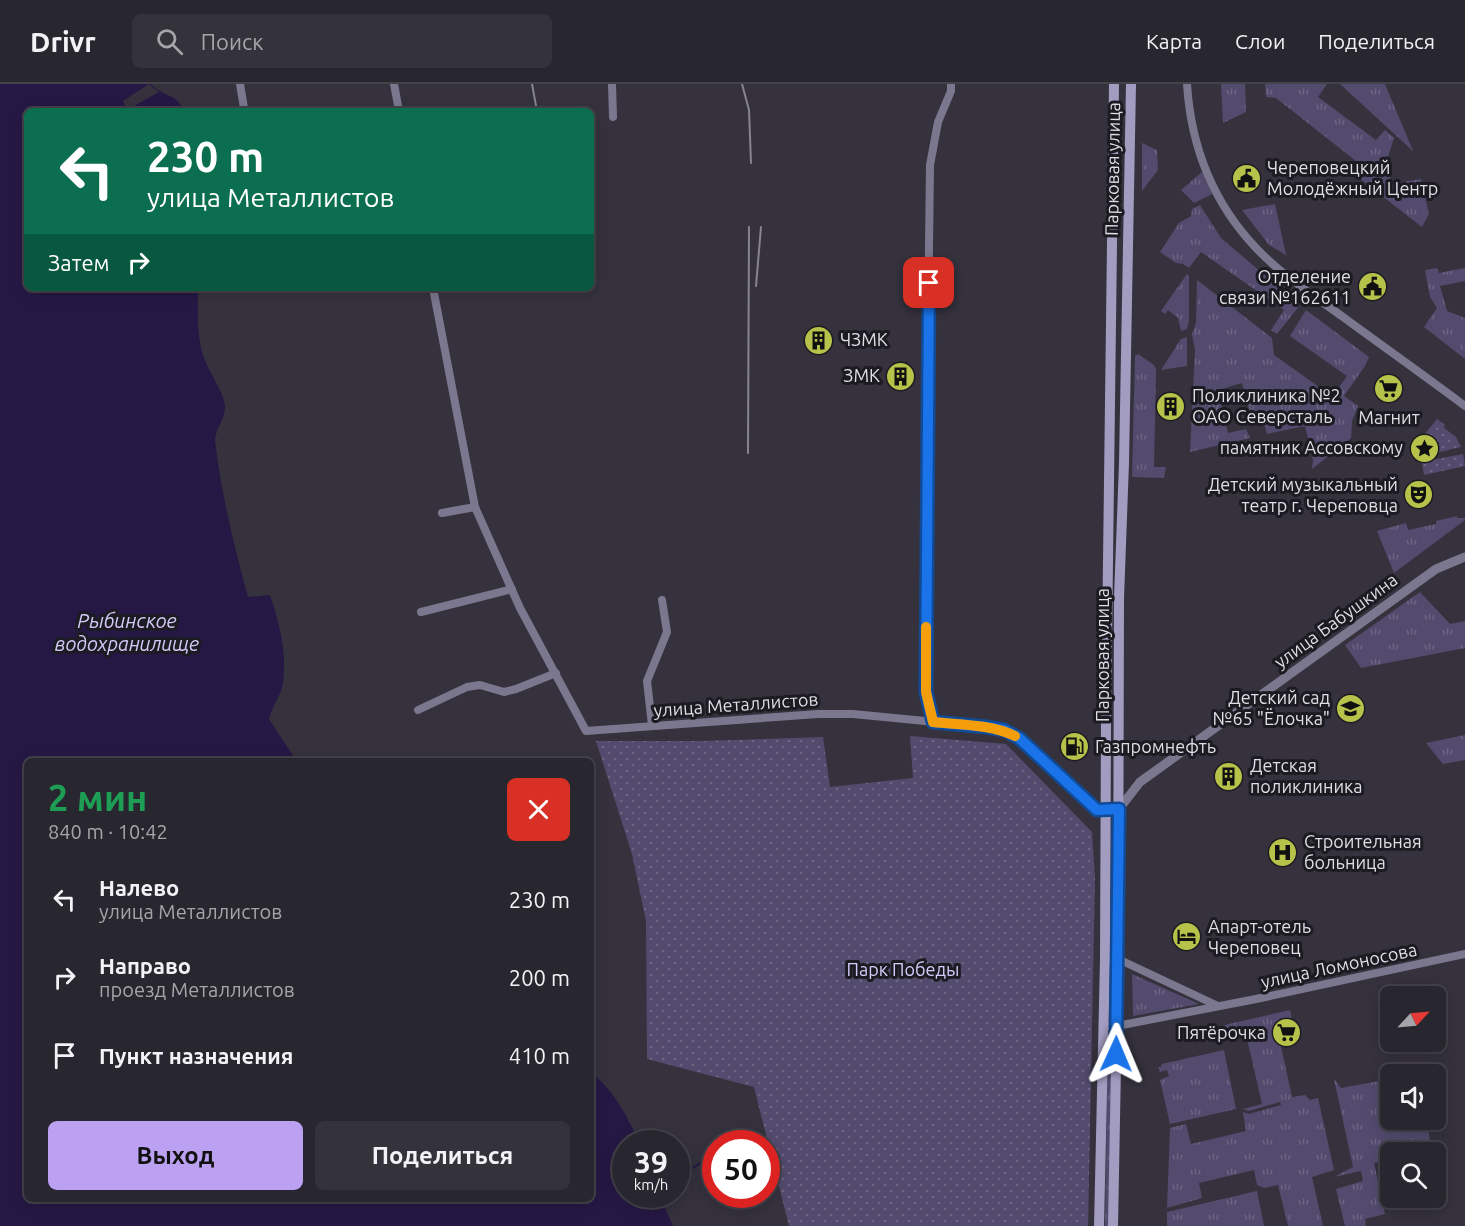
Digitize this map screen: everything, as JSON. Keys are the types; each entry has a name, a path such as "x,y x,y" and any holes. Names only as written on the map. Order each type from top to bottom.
{"main road":[{"name":"Парковая улица","path":"1099,1226 1105,959 1114,84"},
{"name":"Парковая улица","path":"1113,1226 1118,959 1119,598 1124,463 1131,84"}],"street":[{"path":"240,84 244,108"},
{"path":"394,84 398,108"},
{"path":"612,84 612,117"},
{"path":"933,722 926,692 925,598 930,165 938,122 951,91 951,84"},
{"path":"1187,84 1189,115 1204,166 1227,211 1257,249 1311,294 1465,406"},
{"name":"улица Металлистов","path":"434,291 475,507 512,589 586,731 818,714 853,714 987,727 1004,730 1019,738 1097,810 1105,811"},
{"path":"442,513 475,507"},
{"name":"улица Бабушкина","path":"1119,809 1140,782 1436,569 1465,557"},
{"path":"422,612 512,589"},
{"path":"652,725 647,681 667,632 662,600"},
{"path":"418,710 467,687 480,685 504,692 556,673"},
{"path":"1105,811 1119,809"},
{"name":"улица Ломоносова","path":"1104,1026 1117,1026 1218,1006 1465,954"},
{"path":"1105,959 1118,959 1218,1006"}],"green space":[{"path":"1221,84 1245,84 1246,112 1223,123"},
{"path":"1265,84 1327,84 1318,97 1376,140 1385,130 1394,138 1386,163 1392,184 1421,179 1429,214 1422,227 1359,178 1361,165 1276,98 1266,97"},
{"path":"1340,84 1385,84 1413,151"},
{"path":"1142,143 1157,150 1158,170 1142,191"},
{"path":"1202,172 1212,194 1194,203 1181,190"},
{"path":"1275,204 1286,255 1269,245 1242,210"},
{"path":"1200,205 1221,238 1300,305 1277,334 1271,330 1284,310 1201,252 1189,268 1176,263 1160,252 1179,223 1191,216 1192,209"},
{"path":"1437,268 1439,273 1465,268 1465,281 1440,286 1447,311 1465,318 1465,359 1424,327 1437,308 1430,297 1425,270"},
{"path":"1187,274 1189,276 1189,321 1187,329 1181,331 1178,318 1168,310 1165,314 1161,311"},
{"path":"1197,280 1272,338 1274,355 1336,399 1340,393 1337,390 1347,376 1290,336 1306,310 1369,357 1344,396 1358,406 1352,421 1351,438 1312,469 1313,460 1305,426 1267,434 1263,421 1253,423 1242,383 1218,390 1228,433 1246,429 1250,438 1190,452 1195,350 1192,334 1196,323"},
{"path":"1187,337 1187,366 1161,370 1181,339"},
{"path":"1138,354 1156,369 1154,467 1166,467 1164,478 1132,477 1135,356"},
{"path":"1437,419 1456,437 1461,447 1431,454 1424,435"},
{"path":"1463,454 1465,466 1424,475 1422,462"},
{"path":"1457,516 1465,520 1394,573 1377,531 1406,523 1408,530 1436,524 1436,521"},
{"path":"1420,592 1450,624 1465,621 1465,648 1361,668 1345,645"},
{"path":"1465,735 1465,760 1443,764 1426,743"},
{"name":"Парк Победы","path":"910,736 1006,744 1092,832 1095,878 1088,1226 789,1226 780,1190 780,1130 765,1130 754,1087 647,1059 646,921 632,854 596,741 702,741 823,737 830,787 913,778"},
{"path":"1132,974 1199,1004 1133,1016"},
{"path":"1290,1010 1293,1024 1277,1028 1292,1097 1305,1095 1310,1100 1318,1098 1334,1170 1312,1177 1323,1226 1288,1226 1278,1185 1264,1188 1257,1185 1254,1170 1199,1183 1202,1198 1167,1208 1170,1128 1186,1124 1191,1144 1246,1131 1243,1112 1249,1114 1281,1105 1280,1102 1249,1111 1243,1109 1262,1104 1246,1034 1227,1038 1225,1025"},
{"path":"1108,1044 1112,1044 1109,1226 1105,1226"},
{"path":"1224,1050 1236,1109 1170,1124 1160,1080 1169,1076 1167,1070 1160,1072 1158,1067 1162,1064"},
{"path":"1334,1079 1341,1088 1380,1081 1380,1130 1428,1130 1430,1142 1380,1142 1380,1162 1374,1163 1380,1191 1380,1208 1384,1208 1385,1214 1365,1219 1366,1226 1345,1226 1336,1189 1363,1181 1361,1171 1334,1177 1353,1167"},
{"path":"1257,1191 1264,1226 1167,1226 1167,1212"}],"water":[{"name":"Рыбинское водохранилище","path":"0,84 151,84 178,101 182,108 24,108 24,291 198,291 201,349 225,405 215,440 233,539 248,597 269,595 282,640 283,683 269,719 295,758 24,758 24,1202 594,1202 594,1076 607,1087 620,1105 633,1130 612,1130 612,1208 665,1208 673,1226 0,1226"}],"pier":[{"path":"149,84 159,92 131,108 126,108 123,101"}],"waterway":[{"path":"690,1169 702,1162"}],"railway":[{"path":"532,84 536,108"},
{"path":"742,84 749,110 751,163"},
{"path":"748,453 749,227"},
{"path":"756,286 761,227"}],"slow traffic":[{"path":"926,627 926,692 933,722 987,727 1004,730 1015,736"}],"place":[{"name":"Череповецкий Молодёжный Центр","path":"1246,178"},
{"name":"Отделение связи №162611","path":"1372,287"},
{"name":"ЧЗМК","path":"819,340"},
{"name":"ЗМК","path":"901,376"},
{"name":"Магнит","path":"1389,389"},
{"name":"Поликлиника №2 ОАО Северсталь","path":"1171,406"},
{"name":"памятник Ассовскому","path":"1424,448"},
{"name":"Детский музыкальный театр г. Череповца","path":"1419,495"},
{"name":"Детский сад №65 \"Ёлочка\"","path":"1351,708"},
{"name":"Газпромнефть","path":"1074,747"},
{"name":"Детская поликлиника","path":"1229,776"},
{"name":"Строительная больница","path":"1283,852"},
{"name":"Апарт-отель Череповец","path":"1187,937"},
{"name":"Пятёрочка","path":"1287,1033"}],"route":[{"path":"929,283 925,574 926,692 933,722 1004,730 1019,738 1097,810 1119,809 1116,1054"}]}
